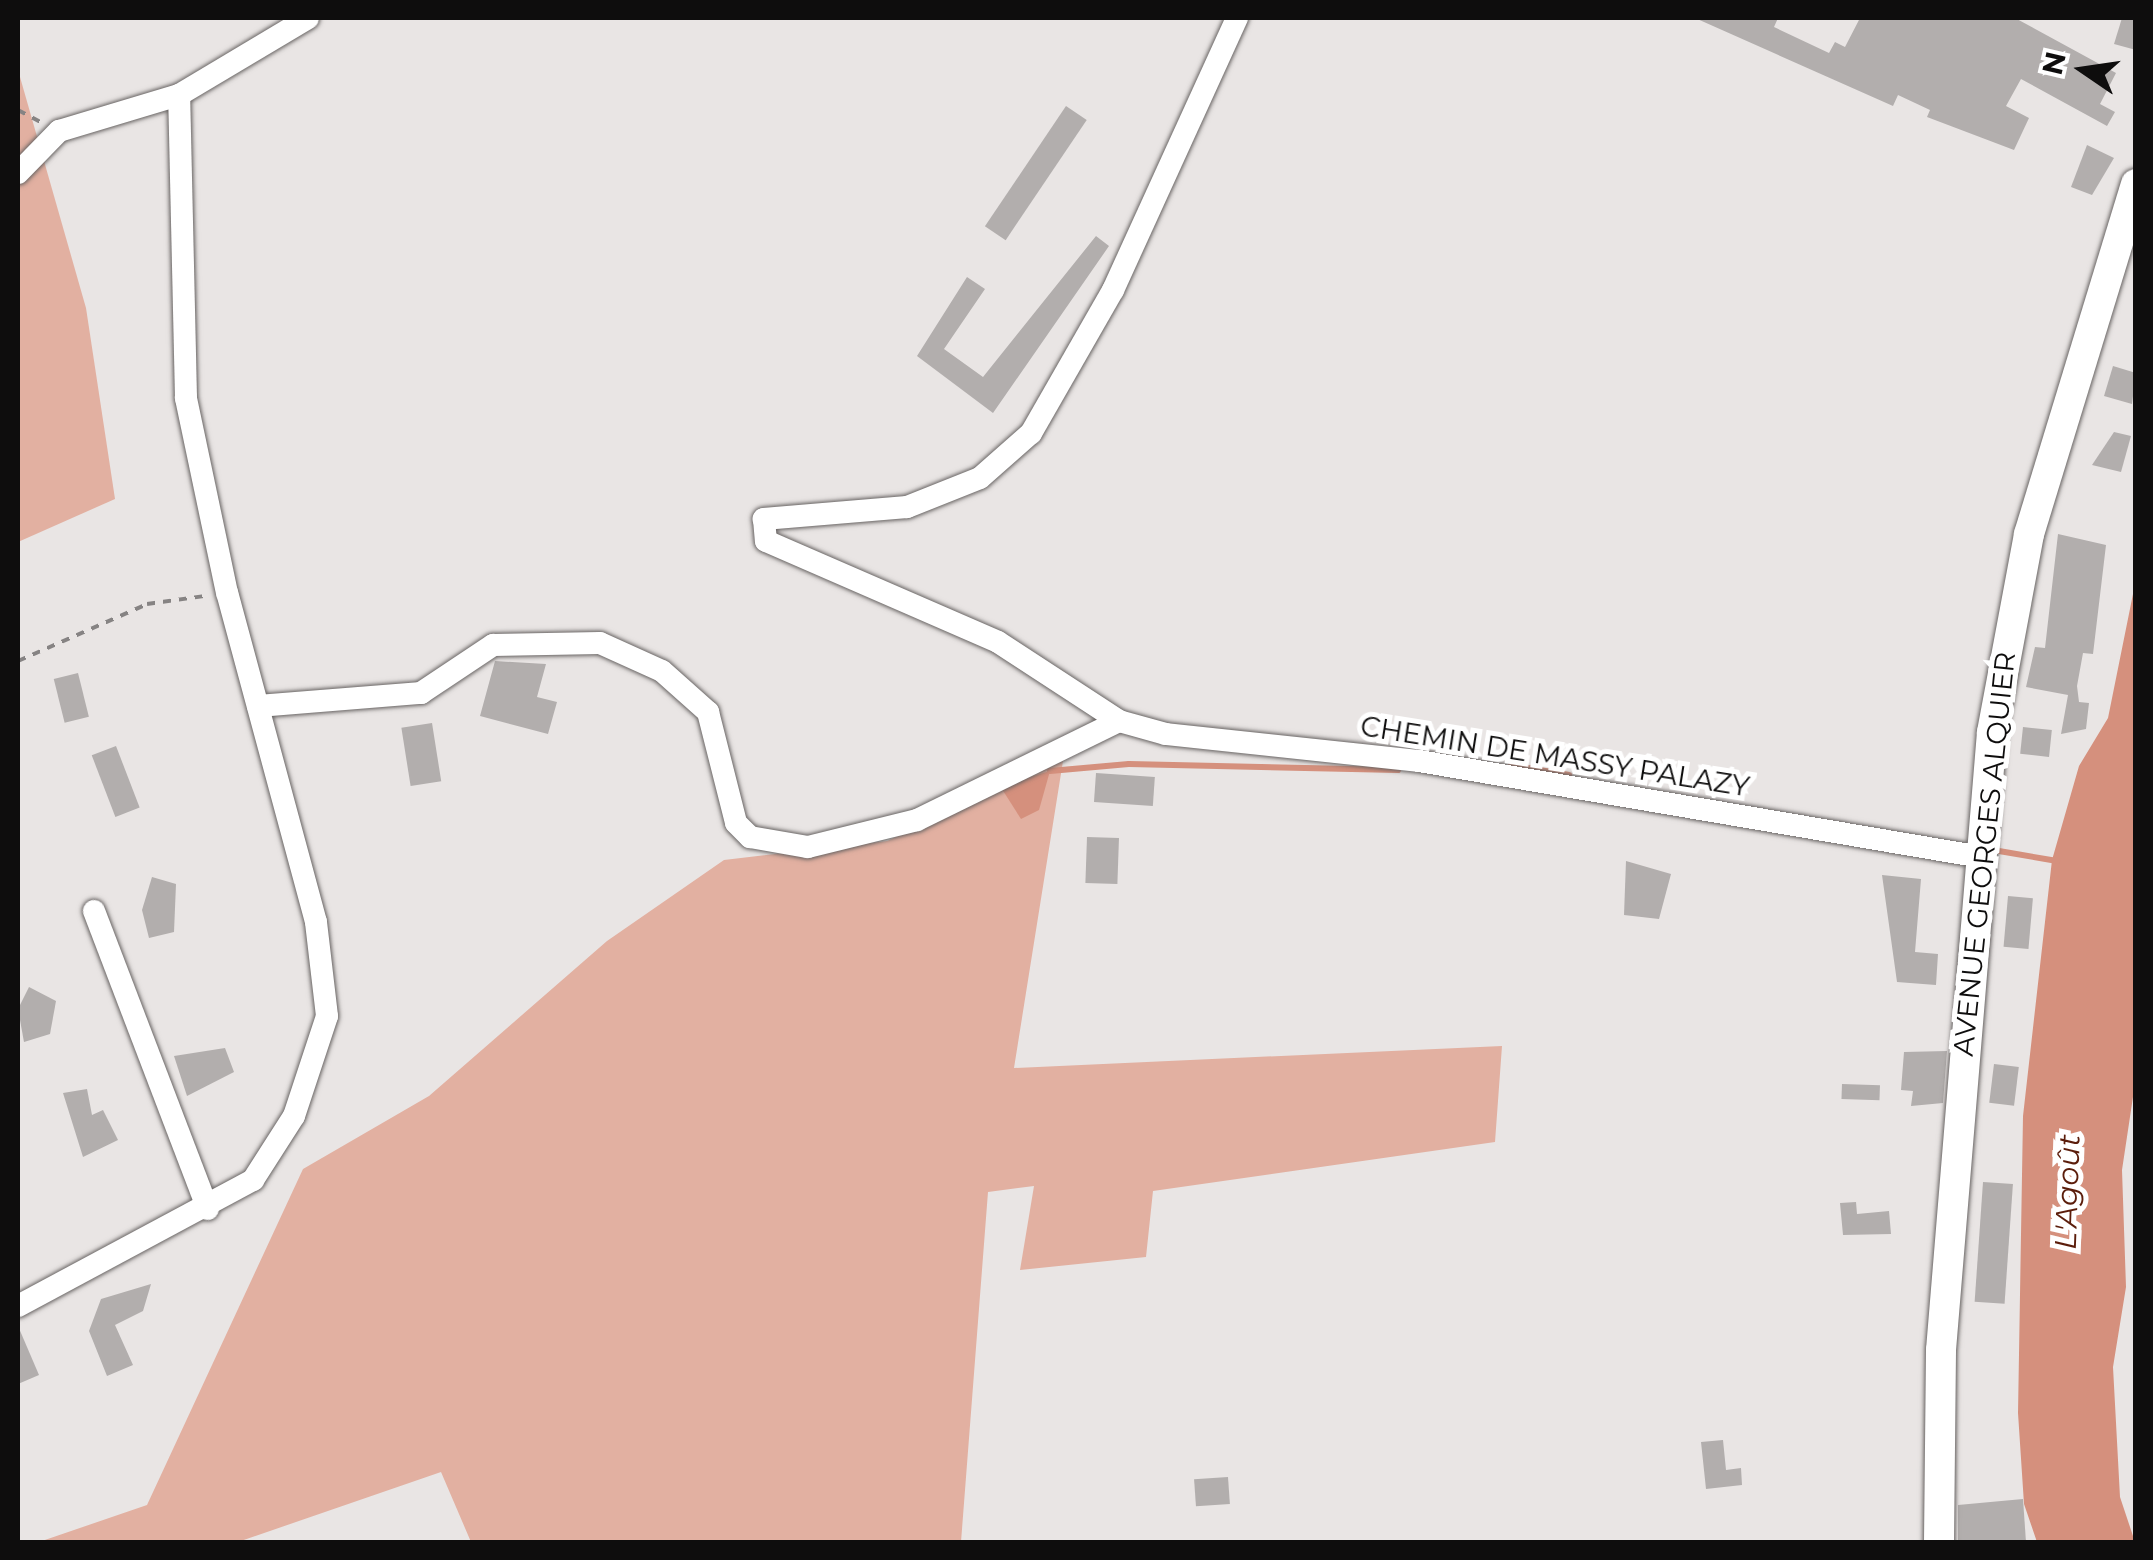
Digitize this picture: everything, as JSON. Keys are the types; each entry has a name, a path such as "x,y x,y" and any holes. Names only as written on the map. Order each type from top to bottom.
{"main road":[{"name":"AVENUE GEORGES ALQUIER","path":"1940,1542 1941,1350 1981,856 2021,566 2136,184"}],"street":[{"path":"18,173 67,127 179,94 308,18"},
{"path":"258,706 421,692 493,645 600,643 662,670 708,712 736,823 750,837 808,848 917,820 1067,750 1118,721 998,642 766,541 764,519 832,520 907,507 980,478 1031,433 1113,290 1237,18"},
{"path":"18,1306 208,1209 253,1180 294,1116 327,1016 316,922 227,594 186,398 179,94"},
{"name":"CHEMIN DE MASSY PALAZY","path":"1118,721 1220,743 1419,761 1981,856"},
{"path":"94,911 208,1209"}],"path":[{"path":"18,661 146,604 227,594"}],"shaded area":[{"path":"18,70 86,308 115,499 18,542"},
{"path":"1063,761 1014,1068 1502,1046 1495,1142 1153,1191 1146,1257 1020,1270 1034,1186 988,1192 961,1542 471,1542 441,1472 238,1542 39,1542 147,1505 303,1169 429,1096 607,941 724,860 887,841"}],"water":[{"name":"L'Agoût","path":"2135,584 2136,1077 2122,1170 2126,1287 2113,1367 2120,1497 2135,1542 2037,1542 2024,1504 2018,1413 2023,1116 2052,860 2079,766 2108,718"},
{"path":"1050,771 1039,810 1021,819 1000,786"}],"building":[{"path":"1695,18 1778,18 1774,27 1829,53 1835,42 1845,47 1860,18 2015,18 2116,73 2100,104 2115,112 2107,126 2021,79 2006,106 2029,118 2014,150 1927,117 1930,110 1898,95 1893,106"},
{"path":"2122,18 2136,18 2136,50 2114,44"},
{"path":"1066,106 1087,120 1006,240 985,226"},
{"path":"2087,145 2114,158 2092,195 2071,187"},
{"path":"1096,236 1109,246 993,413 917,356 967,277 985,289 944,349 983,377"},
{"path":"2113,366 2136,373 2132,404 2104,396"},
{"path":"2114,432 2131,436 2121,472 2092,465"},
{"path":"2058,534 2106,545 2093,654 2083,653 2077,686 2079,702 2089,703 2086,729 2061,734 2068,695 2026,687 2035,647 2045,648"},
{"path":"495,661 546,664 537,697 557,702 548,734 480,716"},
{"path":"78,673 89,717 65,723 54,679"},
{"path":"432,723 441,781 411,786 401,728"},
{"path":"2023,727 2052,730 2049,757 2020,754"},
{"path":"116,746 140,808 115,817 92,755"},
{"path":"1096,773 1155,777 1153,806 1094,802"},
{"path":"1087,837 1119,838 1117,884 1085,883"},
{"path":"1626,861 1671,874 1659,919 1624,915"},
{"path":"1882,875 1921,879 1915,952 1938,954 1936,985 1897,982"},
{"path":"152,877 176,884 174,932 149,938 142,910"},
{"path":"2008,896 2033,898 2028,949 2004,947"},
{"path":"29,987 56,1001 50,1034 24,1042 18,1009"},
{"path":"225,1048 234,1072 187,1096 174,1056"},
{"path":"1947,1051 1943,1103 1911,1106 1913,1091 1901,1090 1904,1052"},
{"path":"1994,1064 2019,1067 2014,1106 1989,1103"},
{"path":"1842,1084 1880,1085 1879,1100 1841,1099"},
{"path":"87,1089 92,1115 103,1110 118,1140 83,1157 63,1093"},
{"path":"1983,1182 2013,1184 2005,1304 1975,1302"},
{"path":"1856,1202 1857,1214 1889,1211 1891,1234 1843,1235 1840,1203"},
{"path":"151,1284 143,1311 115,1325 133,1365 107,1376 89,1331 101,1299"},
{"path":"18,1326 39,1375 18,1384"},
{"path":"1723,1440 1726,1470 1741,1468 1742,1485 1706,1489 1701,1442"},
{"path":"1228,1477 1230,1504 1196,1506 1194,1479"},
{"path":"2023,1499 2026,1542 1958,1541 1958,1505"}],"waterway":[{"path":"1050,771 1129,764 1398,770"},
{"path":"1511,765 1569,775"},
{"path":"1999,851 2057,861"}]}
